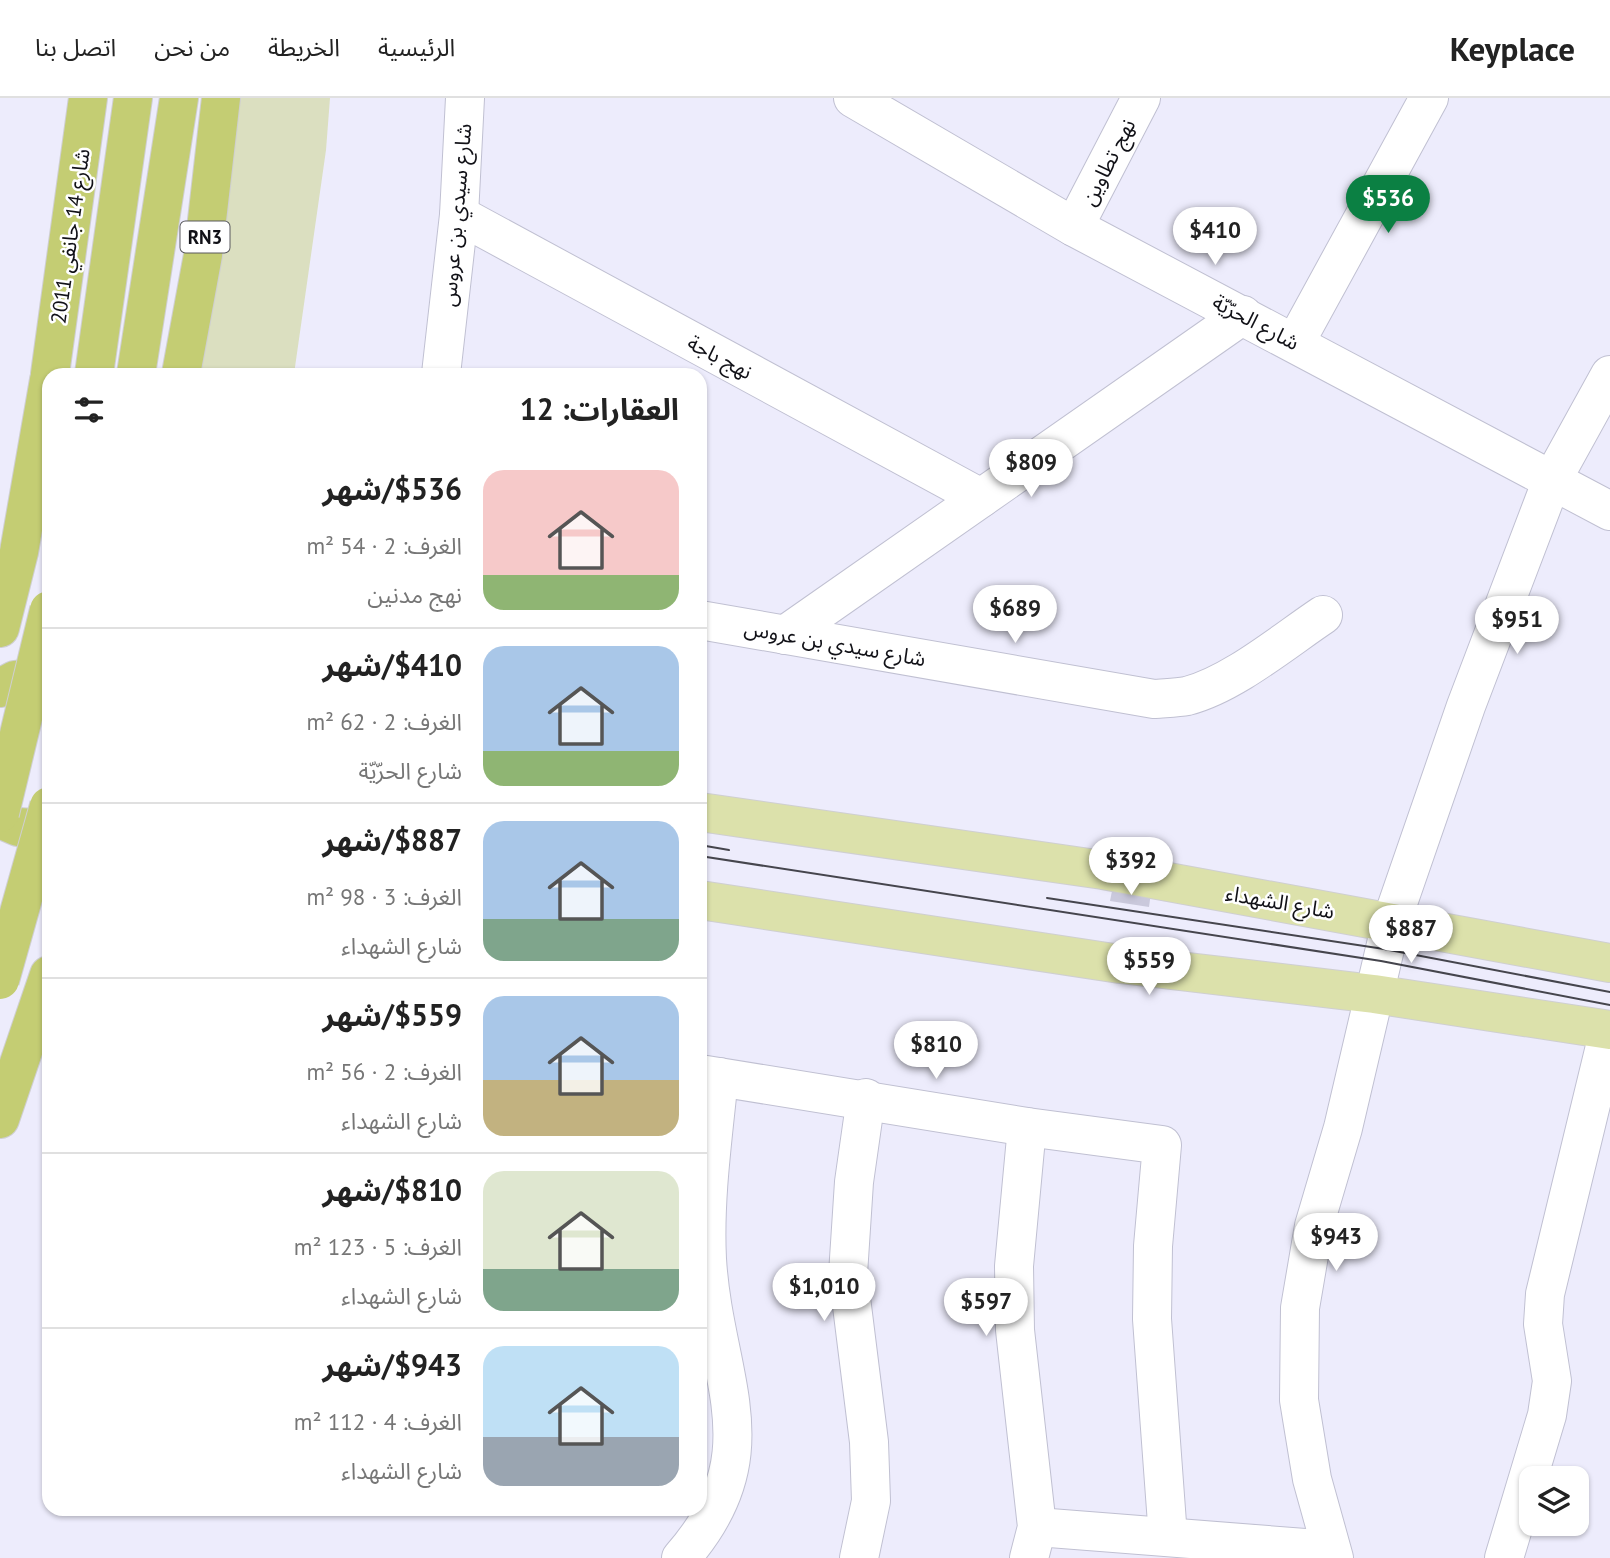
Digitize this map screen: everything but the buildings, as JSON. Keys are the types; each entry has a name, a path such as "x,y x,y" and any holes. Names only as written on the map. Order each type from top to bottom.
{"highway":[{"name":"شارع 14 جانفي 2011","path":"51,368 88,98"},
{"path":"95,368 133,98"},
{"path":"137,368 179,98"},
{"name":"RN3","path":"182,368 203,255 220,98"},
{"path":"0,628 9,564 42,412"},
{"path":"0,813 42,639"},
{"path":"0,688 15,680 42,678"},
{"path":"0,819 18,827 42,829"},
{"path":"0,980 42,831"},
{"path":"0,1119 42,997"}],"main road":[{"name":"شارع الشهداء","path":"707,813 1103,870 1610,963"},
{"path":"707,901 1120,964 1374,994 1609,1030"}],"street":[{"name":"شارع سيدي بن عروس","path":"442,368 459,215 465,98"},
{"name":"شارع الحرّيّة","path":"853,98 1074,227 1610,511"},
{"name":"نهج تطاوين","path":"1074,227 1141,98"},
{"path":"1295,343 1429,98"},
{"name":"نهج باجة","path":"459,215 981,498"},
{"path":"785,635 1244,315"},
{"path":"1027,1127 1014,1266 1018,1357 1033,1542 1168,1537 1333,1554 1312,1479 1300,1400 1300,1308 1314,1226 1343,1128 1391,923 1466,706 1552,480 1610,375"},
{"name":"شارع سيدي بن عروس","path":"707,621 1154,699 1187,696 1214,684 1250,664 1323,615"},
{"path":"1504,1558 1547,1415 1552,1381 1543,1324 1545,1294 1609,1030"},
{"path":"681,1558 706,1530 727,1485 734,1440 707,1257 712,1143 710,1076 866,1098 1027,1127 1162,1145 1153,1246 1152,1320 1168,1537"},
{"path":"859,1558 871,1501 869,1442 848,1274 854,1182 866,1098"}],"green space":[{"path":"236,98 330,98 326,150 295,368 199,368"}],"tram line":[{"path":"707,846 729,850"},
{"path":"707,857 1381,961 1610,1005"},
{"path":"1047,898 1384,949 1610,992"}]}
